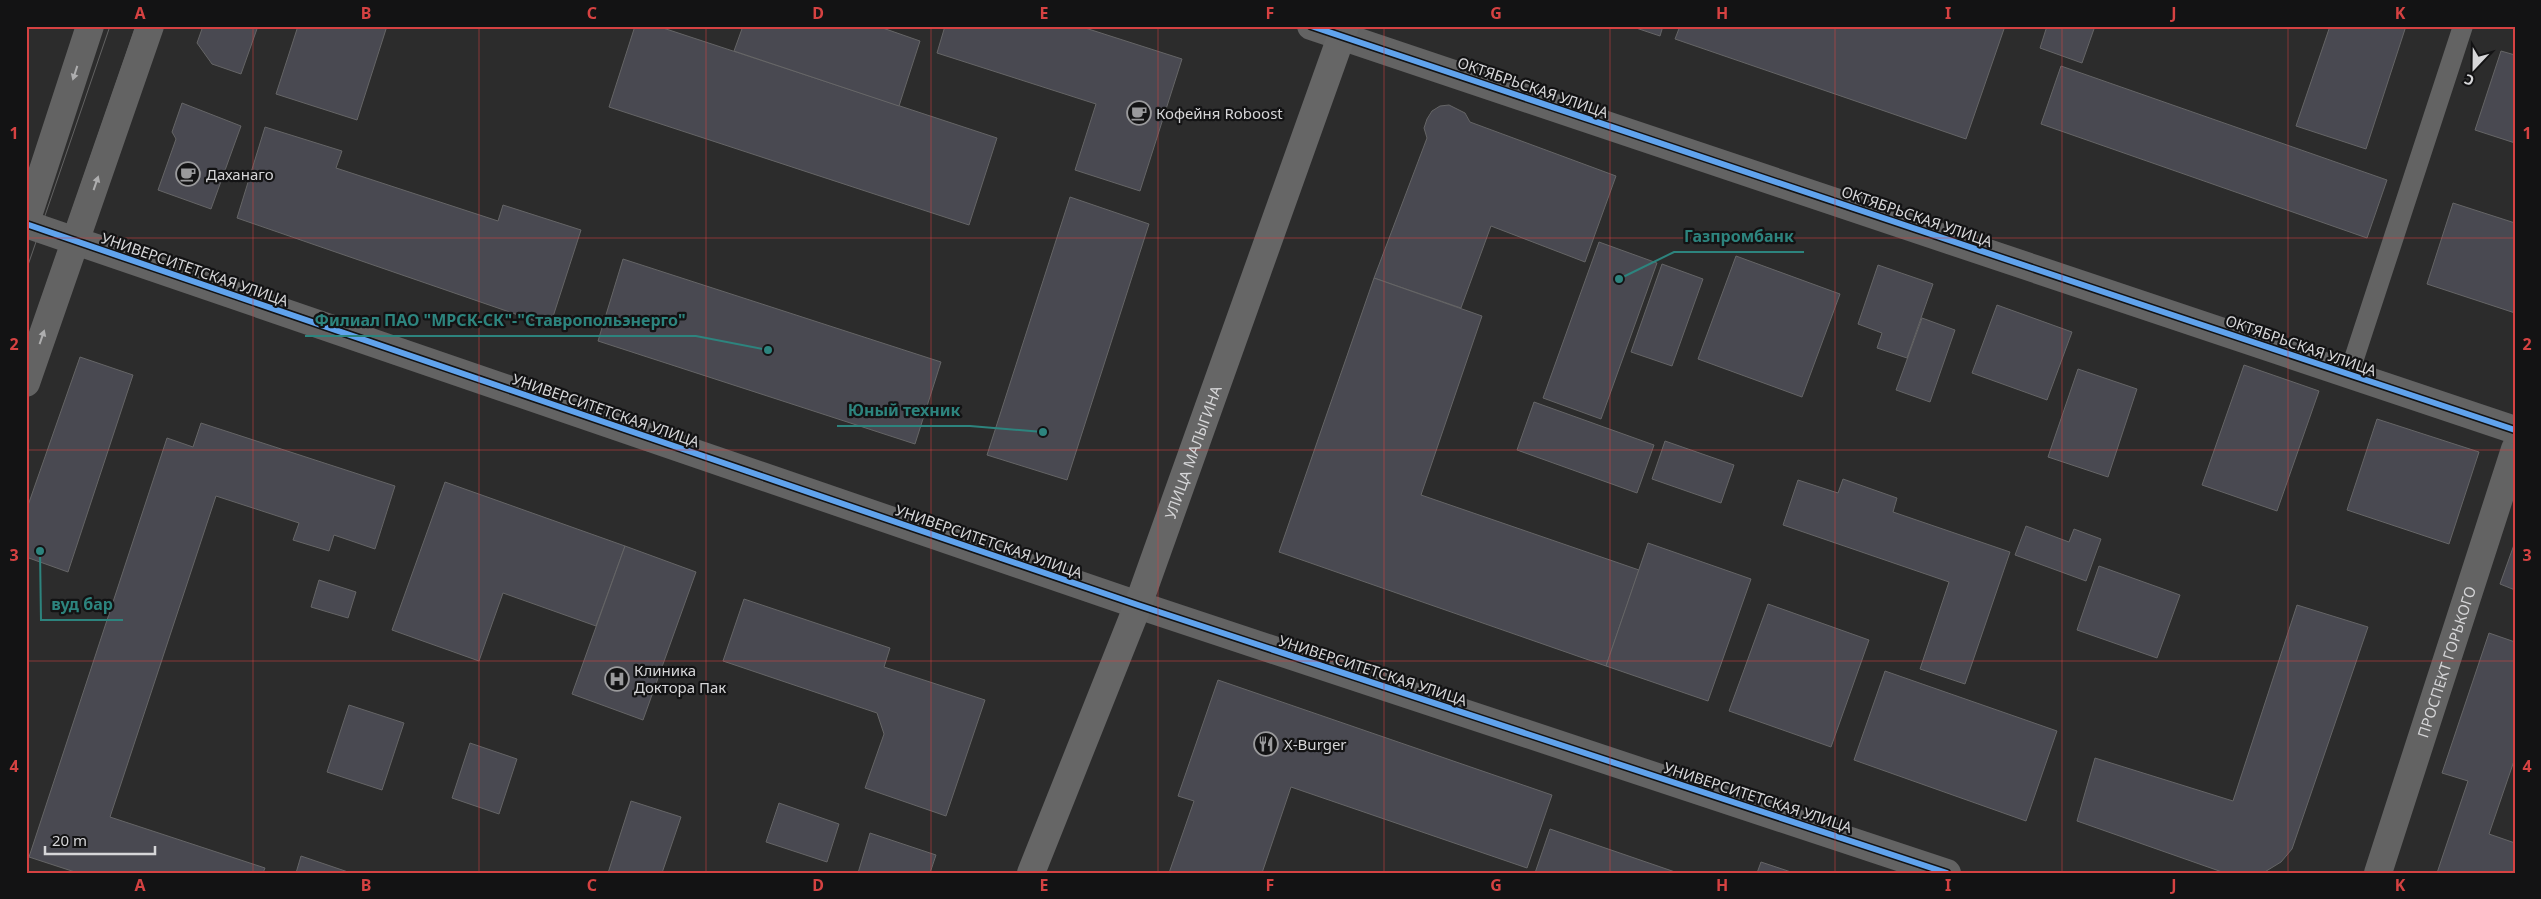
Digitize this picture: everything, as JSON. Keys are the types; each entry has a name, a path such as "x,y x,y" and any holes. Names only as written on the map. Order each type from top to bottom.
{"main road":[{"name":"УЛИЦА МАЛЫГИНА","path":"1031,873 1138,605 1343,31"}],"street":[{"path":"26,223 90,26"},
{"path":"26,383 150,26"},
{"name":"ОКТЯБРЬСКАЯ УЛИЦА","path":"1311,26 1343,31 2515,430"},
{"name":"УНИВЕРСИТЕТСКАЯ УЛИЦА","path":"26,223 1138,605 1947,873"},
{"name":"ПРОСПЕКТ ГОРЬКОГО","path":"2378,873 2515,449"}],"lane":[{"path":"2349,374 2463,26"}],"building":[{"path":"203,26 258,26 241,74 212,64 197,43"},
{"path":"298,26 387,26 357,120 276,94"},
{"path":"635,26 657,26 997,138 969,225 609,107"},
{"path":"743,26 877,26 920,41 899,106 734,51"},
{"path":"945,26 1079,26 1182,59 1140,191 1075,170 1096,104 937,53"},
{"path":"1630,26 1663,26 1660,36"},
{"path":"1680,26 2005,26 1966,139 1675,39"},
{"path":"2047,26 2095,26 2082,63 2040,48"},
{"path":"2330,26 2406,26 2366,149 2296,126"},
{"path":"2501,51 2515,55 2515,143 2475,130"},
{"path":"2061,66 2387,180 2367,238 2041,124"},
{"path":"182,103 241,126 211,209 158,190 176,139 172,132"},
{"path":"1449,105 1465,113 1470,122 1616,176 1585,262 1491,226 1461,308 1374,278 1427,138 1424,128 1427,119 1432,111 1440,106"},
{"path":"265,127 342,151 336,168 498,221 503,205 581,230 550,326 237,218"},
{"path":"1070,197 1149,224 1067,480 987,455"},
{"path":"2453,203 2515,223 2515,313 2427,284"},
{"path":"1599,242 1657,263 1601,419 1543,398"},
{"path":"1736,256 1840,294 1802,397 1698,359"},
{"path":"623,259 941,362 915,444 598,341"},
{"path":"1662,264 1703,279 1672,366 1631,352"},
{"path":"1878,265 1933,284 1907,358 1877,348 1882,333 1858,324"},
{"path":"1374,278 1482,316 1421,495 1639,570 1606,666 1279,552"},
{"path":"1997,305 2072,332 2047,400 1972,373"},
{"path":"1922,318 1955,330 1930,402 1896,390"},
{"path":"80,357 133,375 68,572 26,557 26,511"},
{"path":"2244,365 2319,391 2277,511 2202,485"},
{"path":"2078,369 2137,389 2108,477 2048,457"},
{"path":"1534,402 1654,445 1637,493 1517,450"},
{"path":"2377,419 2479,452 2449,544 2347,510"},
{"path":"201,423 395,486 375,549 334,535 329,551 293,540 299,523 216,496 110,817 265,868 263,873 78,873 29,857 167,438 193,447"},
{"path":"1665,441 1734,465 1721,503 1652,479"},
{"path":"1843,479 1897,498 1893,512 2010,552 1965,684 1920,669 1949,582 1783,525 1798,480 1838,493"},
{"path":"445,482 625,546 596,626 503,593 479,661 392,630"},
{"path":"2026,526 2069,542 2074,529 2101,539 2086,581 2015,555"},
{"path":"2515,542 2515,590 2500,584"},
{"path":"1648,543 1751,579 1708,701 1606,666"},
{"path":"625,546 696,572 643,720 572,694"},
{"path":"2099,566 2180,595 2157,658 2077,630"},
{"path":"319,580 356,592 348,618 311,607"},
{"path":"744,599 890,648 884,667 985,700 946,816 865,788 884,734 877,713 723,661"},
{"path":"1768,604 1869,640 1831,747 1729,711"},
{"path":"2297,605 2368,627 2292,849 2281,862 2263,873 2225,873 2077,821 2095,758 2233,801"},
{"path":"2489,633 2515,642 2515,758 2489,834 2515,843 2515,873 2437,873 2468,781 2442,773"},
{"path":"1885,671 2057,731 2026,821 1854,760"},
{"path":"1218,680 1552,795 1527,868 1291,787 1262,873 1169,873 1194,801 1178,796"},
{"path":"349,705 404,723 382,790 327,772"},
{"path":"470,743 517,759 499,814 452,798"},
{"path":"631,801 681,817 662,873 608,873"},
{"path":"779,803 839,824 827,862 766,842"},
{"path":"1550,829 1678,873 1535,873"},
{"path":"870,833 936,855 930,873 858,873"},
{"path":"301,856 351,873 296,873"},
{"path":"1761,862 1794,873 1757,873"}],"tram line":[{"path":"26,271 110,26"},
{"path":"26,344 136,26"}],"cycle path":[{"path":"1311,26 2515,430"},
{"path":"26,224 1138,605 1947,873"}],"place":[{"name":"Кофейня Roboost","path":"1139,113"},
{"name":"Даханаго","path":"188,174"},
{"name":"Газпромбанк","path":"1619,279"},
{"name":"Филиал ПАО \"МРСК-СК\"-\"Ставропольэнерго\"","path":"768,350"},
{"name":"Юный техник","path":"1043,432"},
{"name":"вуд бар","path":"40,551"},
{"name":"Клиника Доктора Пак","path":"617,679"},
{"name":"X-Burger","path":"1266,744"}]}
